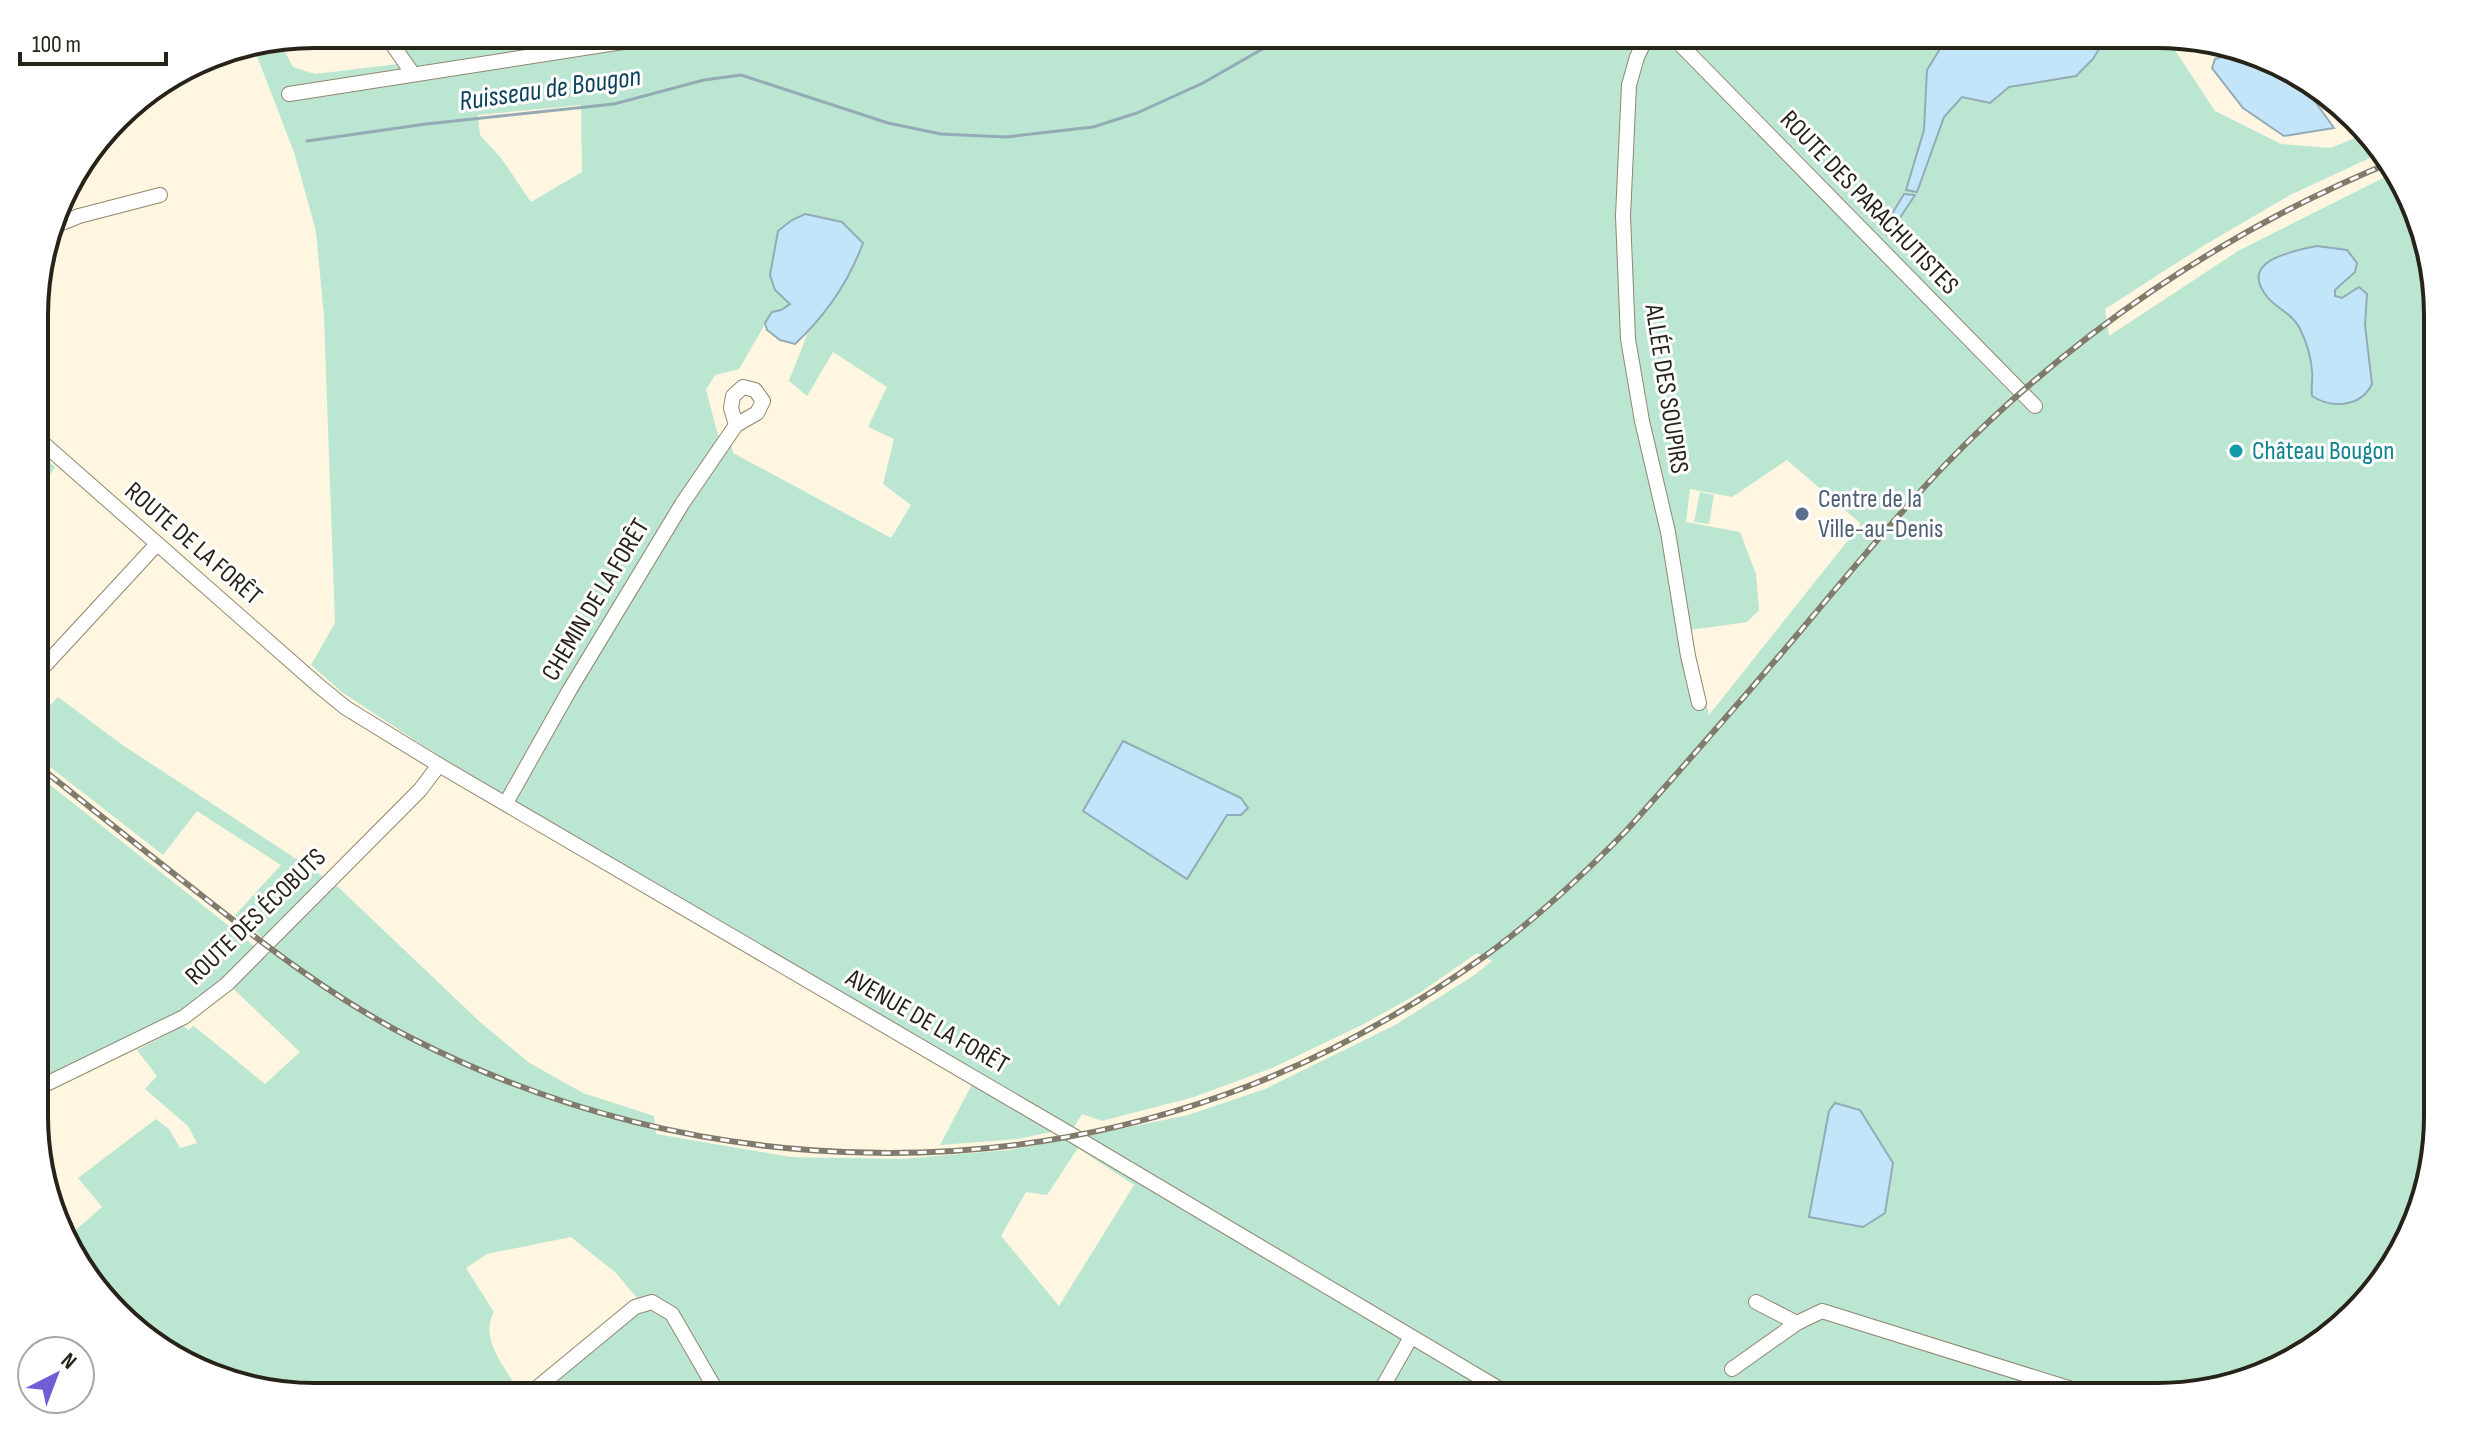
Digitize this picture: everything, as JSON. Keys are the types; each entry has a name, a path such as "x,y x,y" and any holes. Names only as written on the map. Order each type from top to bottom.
{"street":[{"name":"ALLÉE DES SOUPIRS","path":"1641,48 1629,85 1623,216 1628,339 1699,703"},
{"name":"ROUTE DES PARACHUTISTES","path":"1684,48 2035,406"},
{"path":"395,49 413,74"},
{"path":"289,94 577,49"},
{"path":"65,222 160,195"},
{"name":"CHEMIN DE LA FORÊT","path":"506,803 569,691 682,504 736,425"},
{"name":"ROUTE DE LA FORÊT","path":"48,448 319,686"},
{"path":"48,662 157,544"},
{"name":"AVENUE DE LA FORÊT","path":"319,686 346,708 439,765 1059,1127 1488,1382"},
{"name":"ROUTE DES ÉCOBUTS","path":"48,1083 184,1017 227,984 420,790 439,765"},
{"path":"543,1383 635,1307 652,1302 672,1314 712,1383"},
{"path":"1756,1302 1797,1323"},
{"path":"1732,1369 1797,1323 1822,1311 2049,1382"},
{"path":"1385,1382 1411,1337"}],"green space":[{"path":"1979,48 1944,117 1962,97 1989,103 2009,87 2076,76 2096,48 2157,48 2174,49 2215,111 2281,144 2331,148 2356,137 2372,157 2290,195 2105,309 2109,336 2238,251 2385,177 2410,229 2419,263 2423,298 2423,1133 2415,1185 2404,1218 2388,1250 2358,1292 2333,1317 2305,1338 2243,1369 2209,1378 2174,1382 534,1383 637,1298 616,1273 571,1237 487,1254 466,1268 494,1312 490,1322 492,1343 514,1383 280,1381 213,1363 181,1347 152,1328 126,1305 93,1264 75,1231 102,1207 78,1178 156,1119 169,1129 180,1148 197,1143 188,1126 145,1089 157,1076 137,1050 183,1026 188,1030 194,1026 265,1084 300,1052 224,980 196,1003 48,1075 48,783 267,956 274,947 235,915 281,865 197,811 163,855 48,765 48,707 58,697 121,744 336,885 480,1022 528,1062 583,1093 654,1116 656,1134 791,1157 901,1159 1008,1150 1188,1115 1265,1089 1395,1025 1492,961 1477,953 1421,992 1362,1025 1272,1068 1194,1097 1102,1121 1082,1114 1074,1127 1018,1139 940,1145 978,1073 436,754 343,693 311,665 335,623 324,317 316,231 294,152 256,55 284,51 293,67 315,74 398,64 388,49","holes":["581,105 582,172 531,202 501,158 480,135 478,115","842,222 863,243 856,263 832,303 808,332 789,381 807,396 833,352 887,387 868,427 894,439 883,484 911,505 891,538 733,453 731,444 718,435 706,390 715,375 739,369 772,312 790,304 775,290 770,275 778,231","2325,246 2347,281 2335,290 2335,296 2342,298 2354,289 2362,288 2367,294 2365,325 2372,384 2368,392 2311,391 2310,357 2302,331 2295,319 2263,291 2261,277 2268,262 2282,254","1787,460 1861,524 1709,715 1690,630 1747,622 1759,610 1756,574 1740,532 1686,522 1690,489 1732,497","1123,741 1241,798 1241,815 1228,815","1078,1148 1134,1185 1059,1306 1001,1236 1026,1192 1047,1195"]},
{"path":"48,461 55,467 48,478"},
{"path":"1700,492 1714,495 1709,524 1694,522"}],"water":[{"path":"2099,48 2076,76 2009,87 1990,103 1962,97 1944,117 1917,192 1906,190 1924,130 1927,70 1940,49"},
{"path":"2223,56 2259,68 2290,84 2313,98 2334,128 2284,136 2243,108 2212,68 2215,59"},
{"path":"1904,194 1915,195 1888,236 1882,230"},
{"path":"805,214 842,222 863,243 835,297 795,344 780,340 767,330 765,323 772,312 790,304 775,290 770,275 778,231"},
{"path":"2317,246 2347,250 2357,263 2355,272 2335,290 2335,296 2342,298 2359,287 2367,294 2365,325 2372,384 2361,397 2345,404 2328,403 2312,396 2308,349 2297,323 2269,299 2259,282 2259,272 2273,259"},
{"path":"1123,741 1241,798 1248,808 1241,815 1227,815 1187,879 1083,811"},
{"path":"1835,1103 1860,1110 1893,1163 1885,1213 1863,1227 1809,1217 1829,1111"}],"waterway":[{"name":"Ruisseau de Bougon","path":"307,141 426,124 614,104 704,80 741,75 888,123 941,134 1006,137 1093,127 1137,113 1203,83 1263,48"}],"railway":[{"path":"48,774 255,937 358,1008 413,1039 509,1082 608,1115 709,1138 812,1150 916,1153 1020,1144 1123,1125 1224,1095 1326,1052 1424,997 1504,942 1626,831 1877,540 1992,418 2043,373 2152,291 2269,220 2379,168"}],"place":[{"name":"Château Bougon","path":"2236,451"},
{"name":"Centre de la Ville-au-Denis","path":"1802,514"}]}
